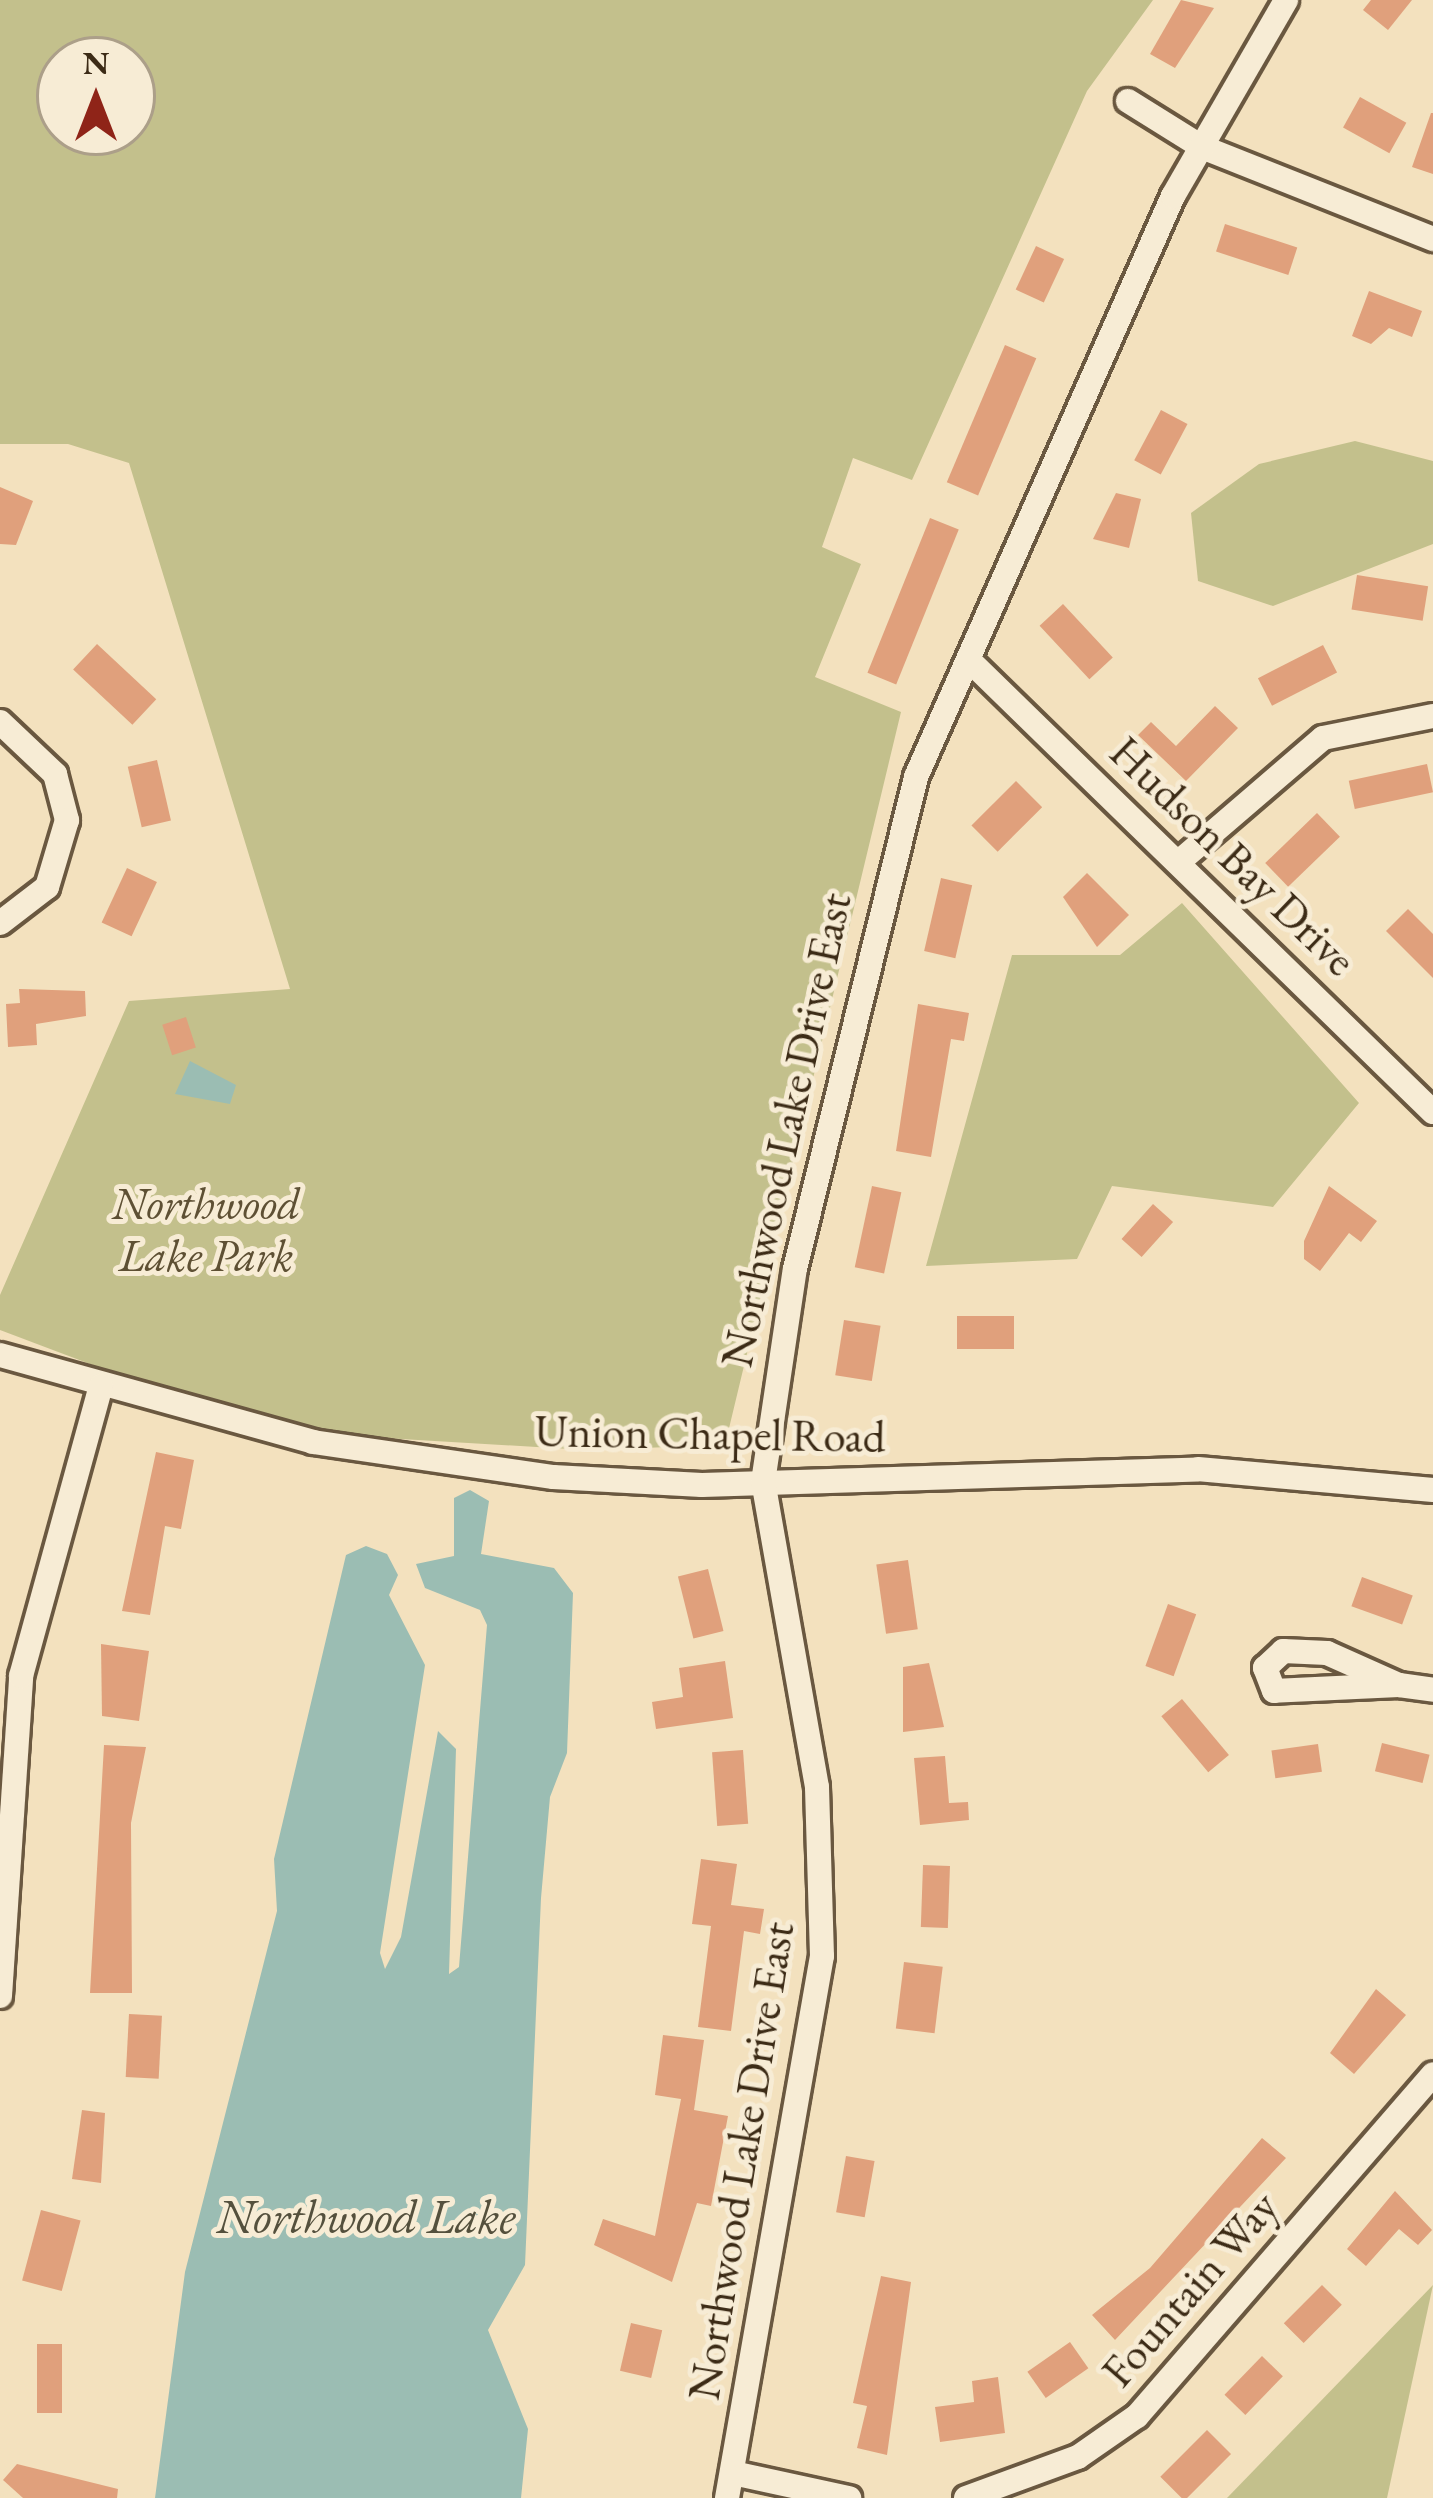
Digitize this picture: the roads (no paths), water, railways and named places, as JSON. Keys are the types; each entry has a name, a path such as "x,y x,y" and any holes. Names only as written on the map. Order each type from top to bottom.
{"street":[{"name":"Northwood Lake Drive East","path":"727,2498 808,2054 825,1883 764,1482 780,1339 880,894 916,778 1202,147 1286,0"},
{"path":"1128,100 1202,147 1433,239"},
{"name":"Hudson Bay Drive","path":"971,662 1181,860 1433,1112"},
{"path":"1181,860 1323,738 1433,716"},
{"path":"0,722 55,774 68,820 47,887 0,923"},
{"name":"Union Chapel Road","path":"0,1355 101,1386 456,1467 764,1482 1198,1469 1433,1490"},
{"path":"0,1996 2,1845 35,1604 101,1386"},
{"path":"1399,1685 1433,1690"},
{"name":"Fountain Way","path":"966,2498 1078,2457 1138,2416 1433,2074"},
{"path":"733,2473 849,2498"}],"water":[{"path":"190,1061 236,1085 230,1104 175,1094"},
{"name":"Northwood Lake","path":"470,1490 489,1501 481,1554 554,1568 573,1593 567,1753 550,1797 541,1898 525,2265 488,2330 528,2429 521,2498 155,2498 185,2272 277,1911 274,1859 346,1555 366,1546 387,1554 398,1575 389,1595 425,1665 380,1953 385,1969 401,1937 438,1731 456,1749 449,1974 459,1967 487,1625 480,1610 425,1588 416,1564 454,1556 454,1498"}],"park label":[{"name":"Northwood Lake Park","path":"206,1230"}]}
